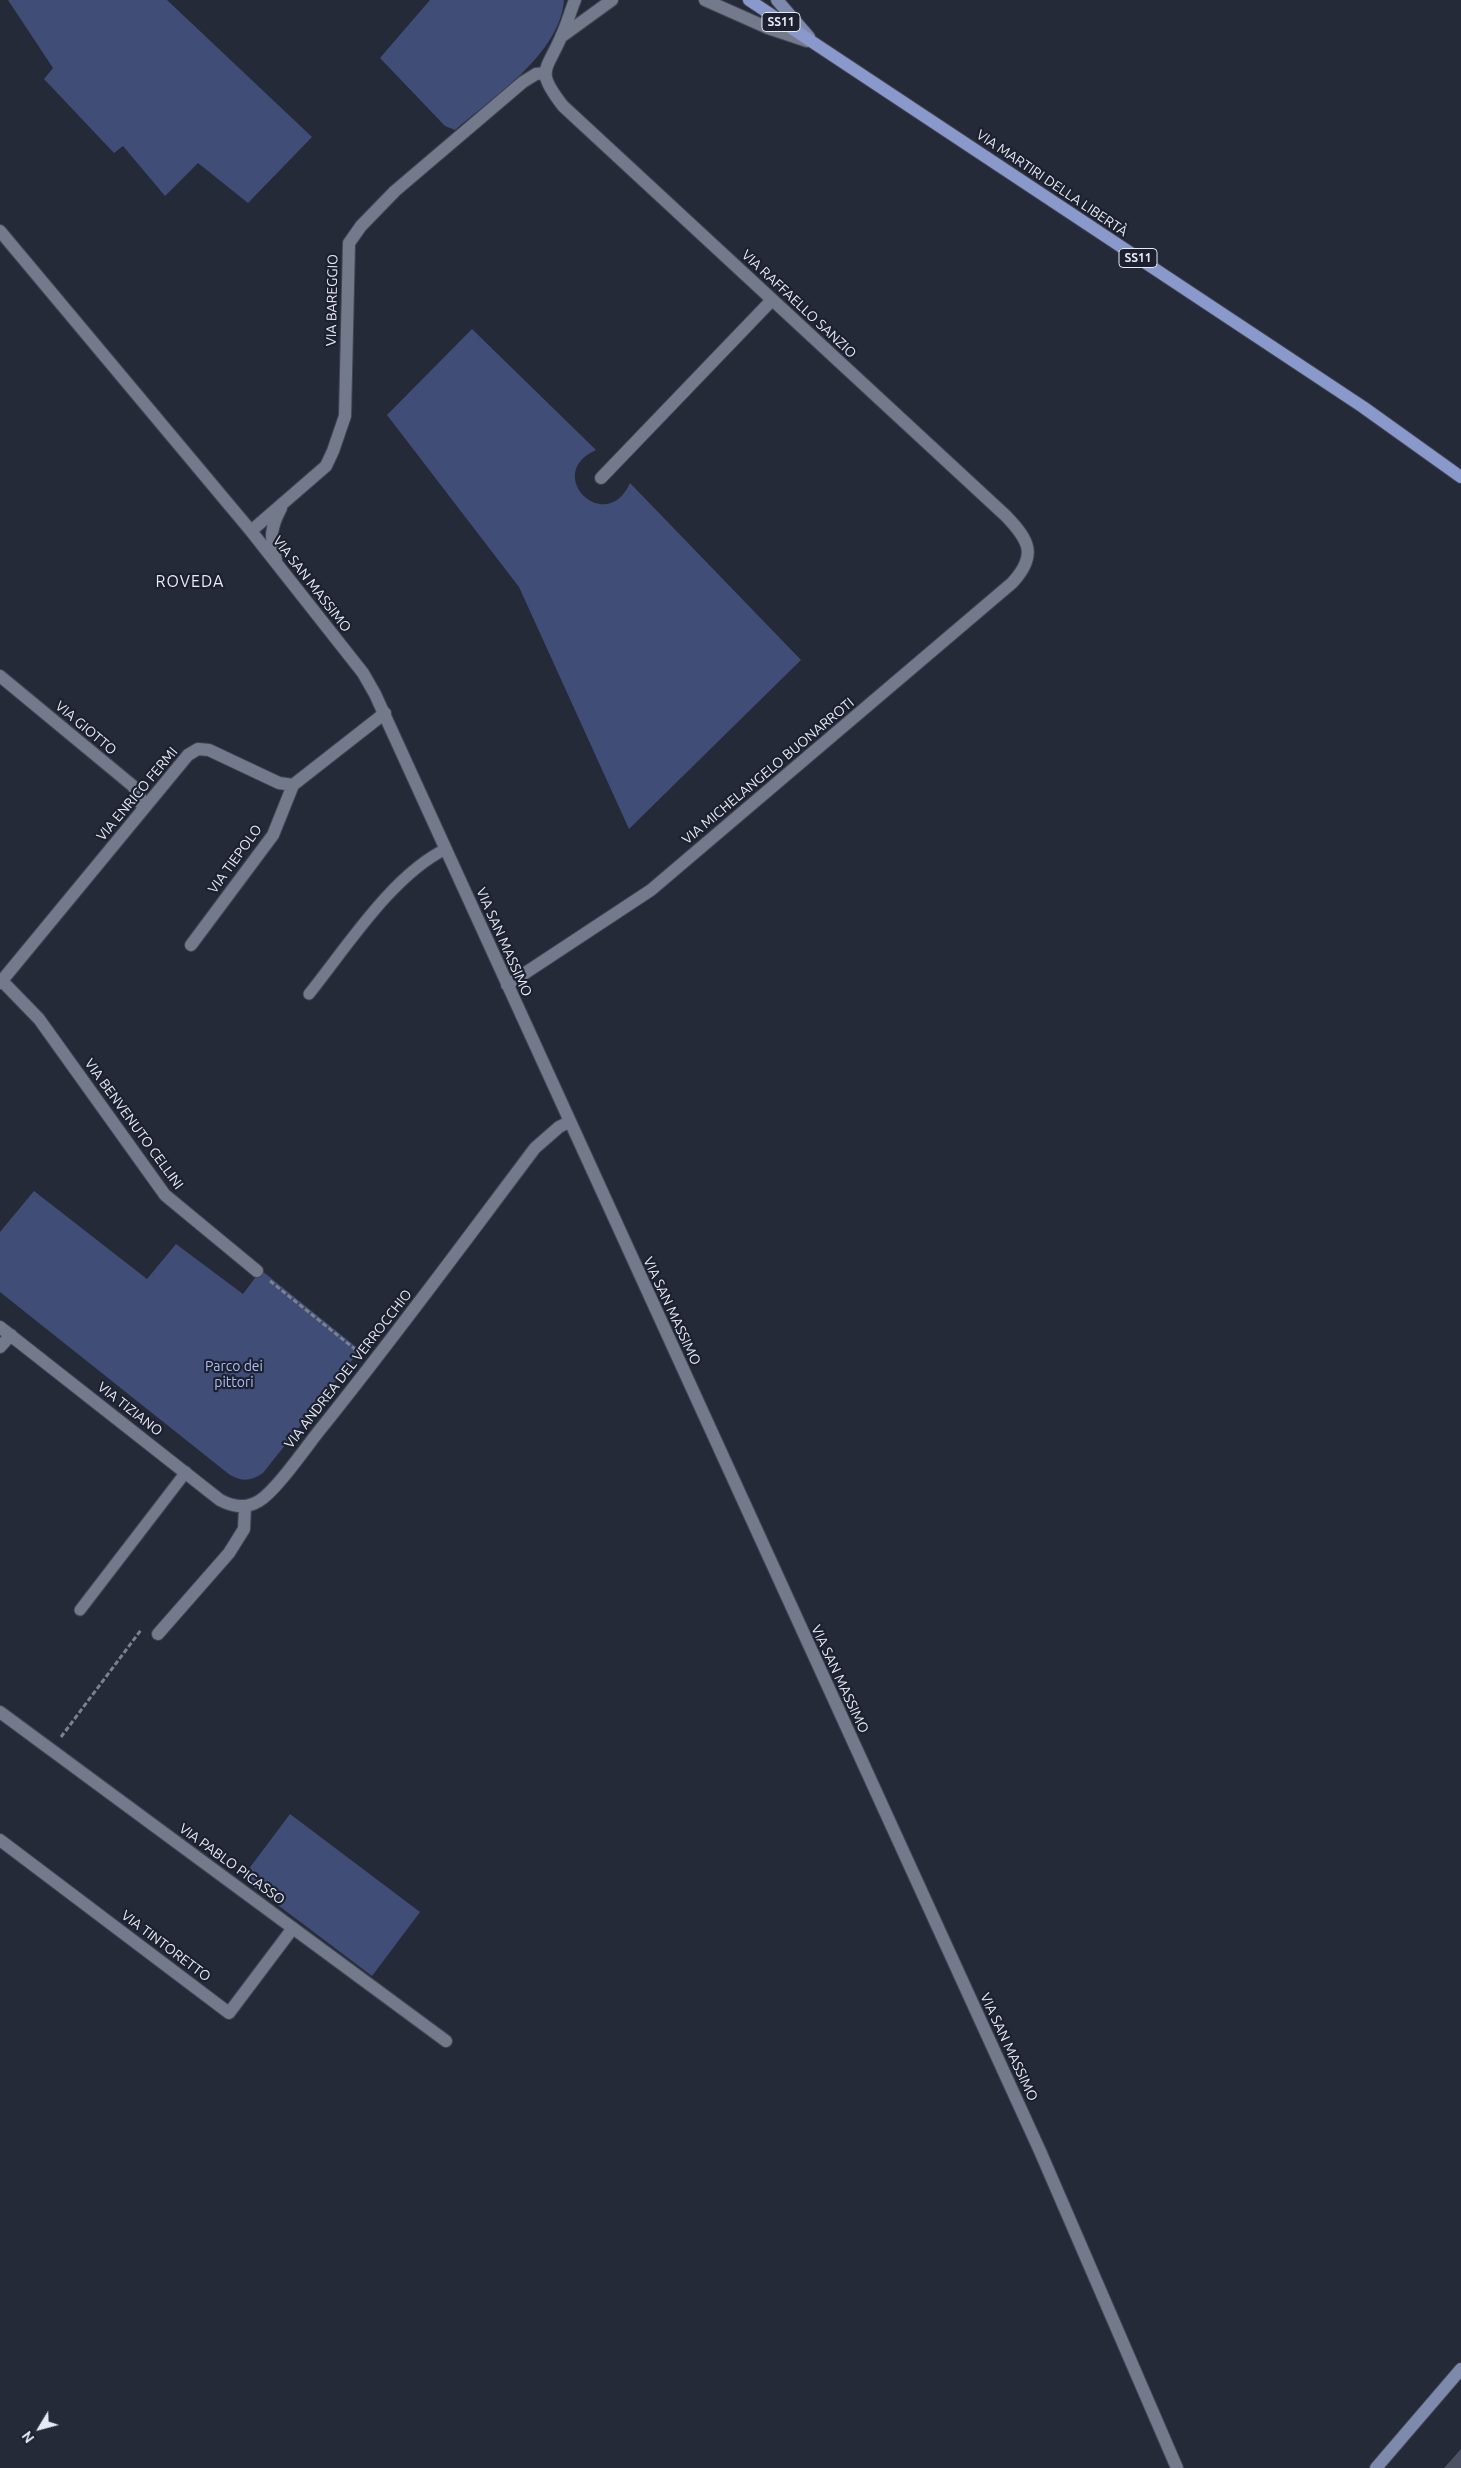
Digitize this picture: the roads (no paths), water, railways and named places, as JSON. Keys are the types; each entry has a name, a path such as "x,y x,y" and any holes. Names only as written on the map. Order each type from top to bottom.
{"main road":[{"name":"VIA MARTIRI DELLA LIBERTÀ","path":"749,0 1362,407 1461,477"}],"street":[{"path":"561,37 612,0"},
{"path":"597,11 619,0"},
{"path":"705,0 768,28 813,43"},
{"path":"777,0 813,43"},
{"path":"545,73 546,63 561,37 572,4"},
{"name":"VIA RAFFAELLO SANZIO","path":"545,73 553,93 563,106 1006,516 1022,533 1028,545 1028,558"},
{"name":"VIA BAREGGIO","path":"250,531 326,466 345,416 349,243 361,226 395,191 523,82 536,74 545,73"},
{"name":"VIA SAN MASSIMO","path":"0,231 277,564 363,673 385,713 569,1122 1036,2142 1177,2468"},
{"path":"601,478 772,300"},
{"path":"277,564 271,542 272,528 285,501"},
{"name":"VIA MICHELANGELO BUONARROTI","path":"507,985 651,890 1012,583 1023,571 1028,558"},
{"name":"VIA GIOTTO","path":"0,676 133,786 140,797 143,809"},
{"path":"293,785 304,779 385,713"},
{"name":"VIA ENRICO FERMI","path":"1,982 188,755 198,749 209,750 279,784 293,785"},
{"name":"VIA TIEPOLO","path":"190,945 272,835 293,785"},
{"name":"VIA BENVENUTO CELLINI","path":"1,982 39,1019 165,1195 257,1271"},
{"name":"VIA ANDREA DEL VERROCCHIO","path":"245,1506 259,1501 269,1492 373,1364 534,1148 558,1127 569,1122"},
{"name":"VIA TIZIANO","path":"0,1327 220,1500 231,1506 245,1506"},
{"path":"0,1347 10,1335"},
{"path":"158,1634 229,1553 244,1529 245,1506"},
{"name":"VIA PABLO PICASSO","path":"0,1712 446,2041"},
{"name":"VIA TINTORETTO","path":"0,1840 229,2012 293,1928"},
{"path":"1376,2468 1461,2369"},
{"name":"VIA SAN MASSIMO","path":"1160,2428 1167,2468"}],"lane":[{"path":"310,994 398,882 429,857 446,849"},
{"path":"80,1610 186,1472"}],"district":[{"name":"ROVEDA","path":"190,582"}],"park label":[{"name":"Parco dei pittori","path":"234,1374"}]}
